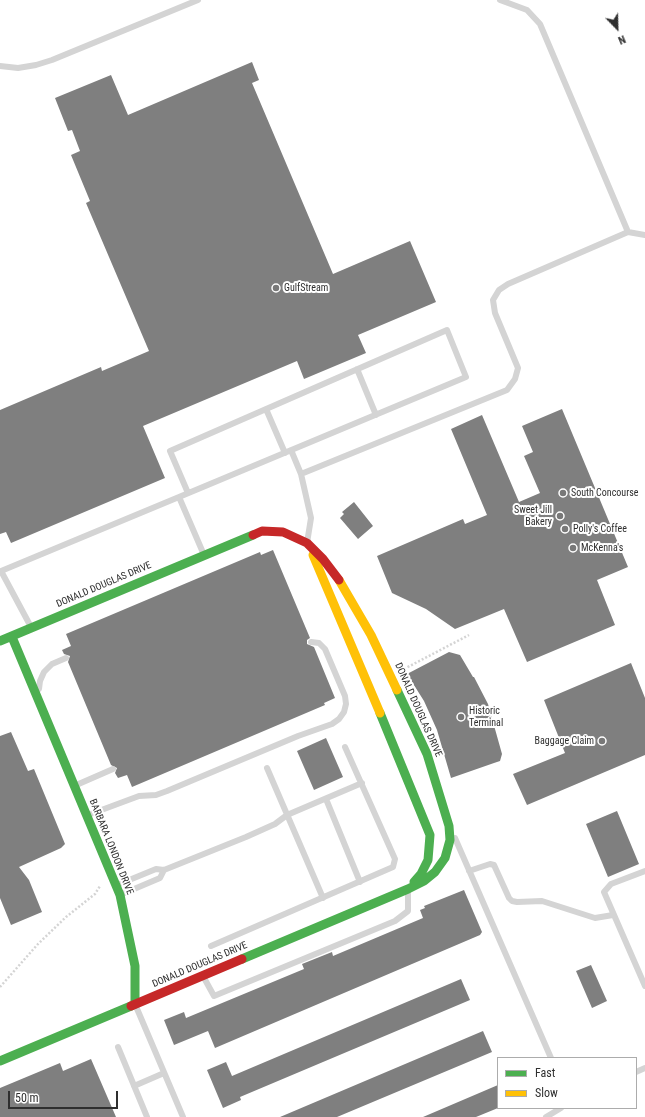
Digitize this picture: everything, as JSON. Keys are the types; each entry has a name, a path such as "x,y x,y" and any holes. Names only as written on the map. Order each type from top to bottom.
{"street":[{"name":"DONALD DOUGLAS DRIVE","path":"0,641 262,531 283,532 307,543 323,559 340,582 376,643 427,754 450,826 450,840 445,858 435,872 424,881 0,1061"},
{"name":"DONALD DOUGLAS DRIVE","path":"307,543 424,817 430,835 428,860 421,874 408,889"},
{"name":"BARBARA LONDON DRIVE","path":"12,636 117,885 135,966 135,1004"}],"lane":[{"path":"0,66 18,68 36,66 198,0"},
{"path":"500,0 527,10 540,24 628,232"},
{"path":"301,474 506,390 515,379 518,368 496,313 493,300 498,290 508,284 628,232 645,234"},
{"path":"31,628 1,571 376,415 466,377 447,330 170,451 188,493"},
{"path":"357,369 376,415"},
{"path":"266,409 301,474 311,518 307,543"},
{"path":"179,497 204,555"},
{"path":"87,816 135,797 168,791 298,736 332,724 339,719 344,712 346,704 345,696 325,649 319,643 311,642"},
{"path":"38,698 40,681 44,672 52,664 66,658"},
{"path":"211,946 392,867 395,859 345,747"},
{"path":"267,768 323,898"},
{"path":"74,786 113,769"},
{"path":"117,885 156,869 164,870 275,824 287,815 362,783"},
{"path":"326,799 360,882"},
{"path":"450,826 551,1057"},
{"path":"469,871 490,864 494,865 509,898 512,901 542,901 595,918 613,915"},
{"path":"120,895 160,878 164,870"},
{"path":"645,871 607,888 604,892 645,986"},
{"path":"203,976 214,996 395,921 408,911 408,889"},
{"name":"BARBARA LONDON DRIVE","path":"135,1004 183,1117"},
{"path":"118,1047 147,1117"},
{"path":"134,1086 164,1073"},
{"path":"546,1117 559,1109"}],"path":[{"path":"404,668 469,635"},
{"path":"0,987 38,944 66,917 94,894 103,883 105,888"}],"building":[{"name":"GulfStream","path":"252,62 259,80 252,83 333,274 410,241 436,302 358,335 366,353 304,379 297,361 143,426 165,478 11,543 6,532 0,534 0,410 101,367 102,371 149,351 86,203 90,201 71,155 80,151 72,130 68,131 55,98 111,75 128,115"},
{"path":"562,409 628,567 597,580 615,625 527,662 504,609 455,629 426,609 392,593 377,556 463,519 465,524 487,515 451,429 482,415 519,502 540,493 524,456 533,452 522,426"},
{"path":"354,502 373,526 358,539 340,518 344,514 342,512"},
{"path":"273,550 310,638 307,640 307,644 314,647 335,698 324,703 325,705 132,787 127,775 118,778 115,773 117,768 111,765 68,662 70,656 64,654 62,650 71,646 66,634 260,552 261,555"},
{"name":"Historic Terminal","path":"449,652 460,655 474,677 488,704 502,754 500,761 451,778 437,730 424,701 407,674"},
{"name":"Baggage Claim","path":"631,663 645,698 645,755 527,805 513,774 565,753 544,700"},
{"path":"11,732 28,771 34,769 65,844 61,848 19,867 29,880 42,912 11,925 0,898 0,736"},
{"path":"326,738 343,777 314,790 297,751"},
{"path":"617,811 639,864 608,877 586,824"},
{"path":"464,890 482,932 480,935 215,1048 208,1031 174,1045 164,1020 184,1012 186,1018 304,969 302,964 332,952 333,956 423,918 420,910 425,908 424,906"},
{"path":"591,965 607,1001 592,1008 576,971"},
{"path":"461,979 470,1000 240,1097 241,1100 223,1108 207,1070 226,1062 232,1076"},
{"path":"483,1031 492,1052 337,1117 280,1117"},
{"path":"91,1059 116,1117 0,1117 0,1088 60,1063 63,1071"},
{"path":"497,1085 497,1108 476,1117 423,1117"}],"traffic: fast":[{"path":"0,641 253,535"},
{"path":"12,637 120,895 135,966 135,1004"},
{"path":"242,959 408,889 424,881 435,872 445,858 450,840 449,826 427,754 397,690"},
{"path":"380,713 430,835 428,860 421,874 414,882"},
{"path":"0,1061 131,1006"}],"traffic: slow":[{"path":"313,555 380,713"},
{"path":"339,580 371,635 397,690"}],"traffic: jam":[{"path":"253,535 262,531 283,532 307,543 323,559 339,580"},
{"path":"131,1006 242,959"}],"place":[{"name":"GulfStream","path":"276,288"},
{"name":"South Concourse","path":"563,493"},
{"name":"Sweet Jill Bakery","path":"560,516"},
{"name":"Polly's Coffee","path":"565,529"},
{"name":"McKenna's","path":"573,548"},
{"name":"Historic Terminal","path":"461,717"},
{"name":"Baggage Claim","path":"602,741"}]}
